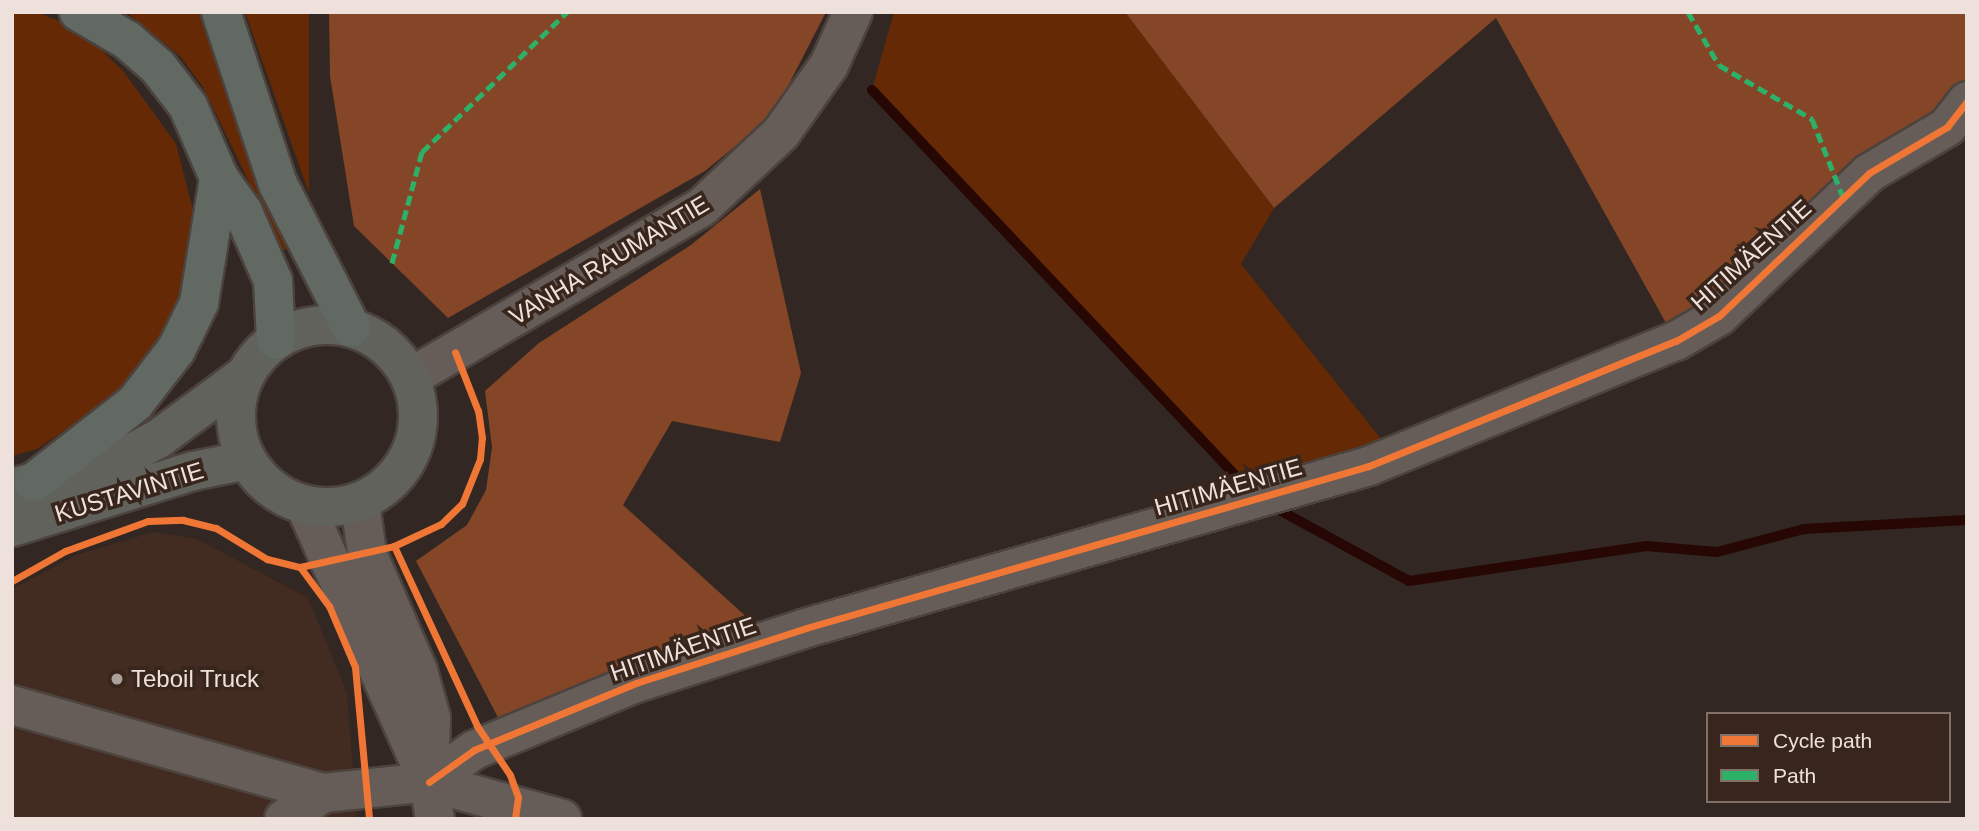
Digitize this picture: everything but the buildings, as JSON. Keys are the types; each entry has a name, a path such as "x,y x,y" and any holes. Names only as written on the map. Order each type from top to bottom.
{"highway":[{"path":"79,12 158,67 188,106 219,178 243,212 273,281 276,340"},
{"path":"220,12 278,184 351,327"},
{"path":"23,485 125,412 176,349 199,303 219,178"}],"main road":[{"path":"351,327 396,355 411,377 419,406 413,445 386,487 360,502 305,505 282,496 247,460 237,432 236,403 245,375 276,340 300,328 351,327"},
{"name":"KUSTAVINTIE","path":"23,485 122,458 158,439 245,375"},
{"name":"KUSTAVINTIE","path":"12,527 193,471 247,460"}],"street":[{"name":"VANHA RAUMANTIE","path":"411,377 702,207 781,133 829,65 853,12"},
{"name":"HITIMÄENTIE","path":"429,782 474,750 636,683 806,628 1368,466 1676,341 1719,316 1869,173 1947,127 1967,102"},
{"path":"360,502 367,553 418,671 431,718 429,782 435,819"},
{"path":"305,505 429,782"},
{"path":"12,705 323,793 429,782 562,819"},
{"path":"284,819 323,793"}],"shaded area":[{"path":"12,12 36,12 59,21 95,44 124,72 176,144 193,210 193,249 179,316 129,381 97,409 37,449 12,456"},
{"path":"126,12 203,12 291,249 282,250 203,87 180,56"},
{"path":"245,12 309,12 309,193"},
{"path":"329,12 826,12 773,115 705,171 448,318 354,226 330,76"},
{"path":"894,12 1125,12 1274,208 1241,264 1394,455 1257,498 872,90"},
{"path":"1125,12 1967,12 1967,101 1676,341 1496,18 1274,208"},
{"path":"760,189 801,373 780,442 672,421 623,505 762,631 502,725 416,561 467,525 486,490 492,447 485,391 539,343 691,245"},
{"path":"154,532 197,539 308,598 347,693 357,819 12,819 12,589 76,555"}],"waterway":[{"path":"872,90 1251,492"},
{"path":"1272,506 1409,581 1646,546 1717,552 1804,529 1967,520"}],"marked path":[{"path":"392,263 422,152 567,12"},
{"path":"1688,12 1719,65 1812,119 1843,197"}],"cycle path":[{"path":"429,782 474,750 636,683 806,628 1369,466 1676,341 1719,316 1869,173 1947,127 1967,101"},
{"path":"12,581 65,551 148,521 183,520 216,528 267,559 300,567 394,546 441,524 462,504 480,459 482,438 478,411 455,352"},
{"path":"394,546 477,726 510,775 518,797 515,819"},
{"path":"300,567 329,606 355,667 369,819"}],"place":[{"name":"Teboil Truck","path":"117,679"}]}
